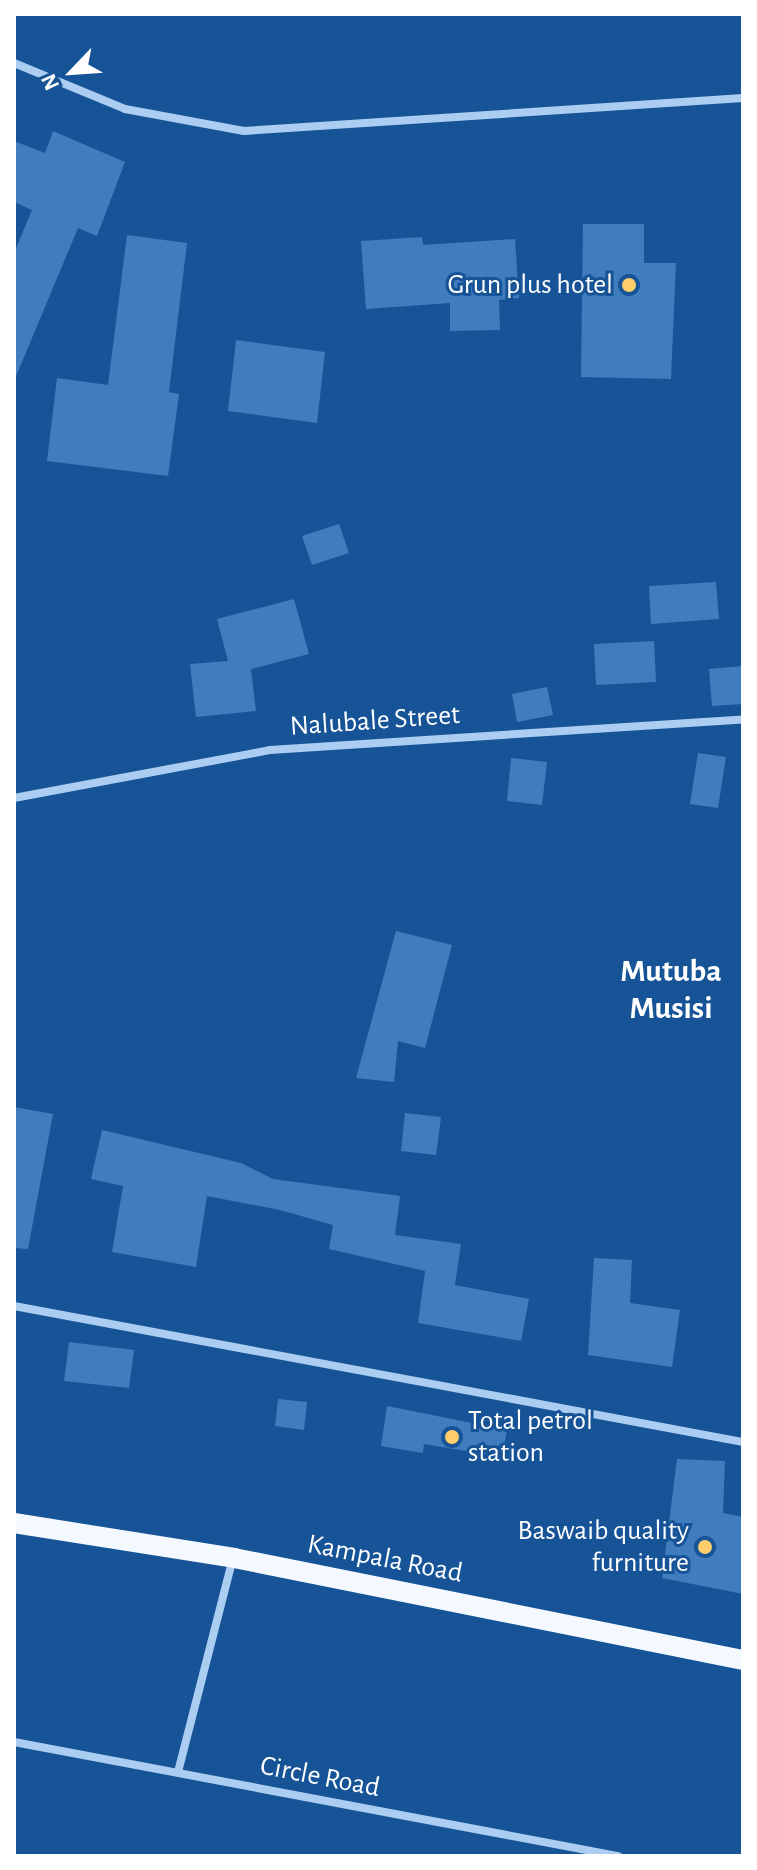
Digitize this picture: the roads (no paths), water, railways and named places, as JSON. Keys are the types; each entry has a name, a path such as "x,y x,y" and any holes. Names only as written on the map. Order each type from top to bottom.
{"main road":[{"name":"Kampala Road","path":"14,1523 234,1558 743,1660"}],"street":[{"path":"14,63 125,109 244,131 743,98"},
{"name":"Nalubale Street","path":"14,798 270,750 743,719"},
{"path":"14,1306 743,1442"},
{"path":"178,1772 234,1558"},
{"name":"Circle Road","path":"14,1742 618,1856"}],"place":[{"name":"Grun plus hotel","path":"629,285"},
{"name":"Total petrol station","path":"452,1437"},
{"name":"Baswaib quality furniture","path":"705,1547"}],"district":[{"name":"Mutuba Musisi","path":"671,990"}]}
